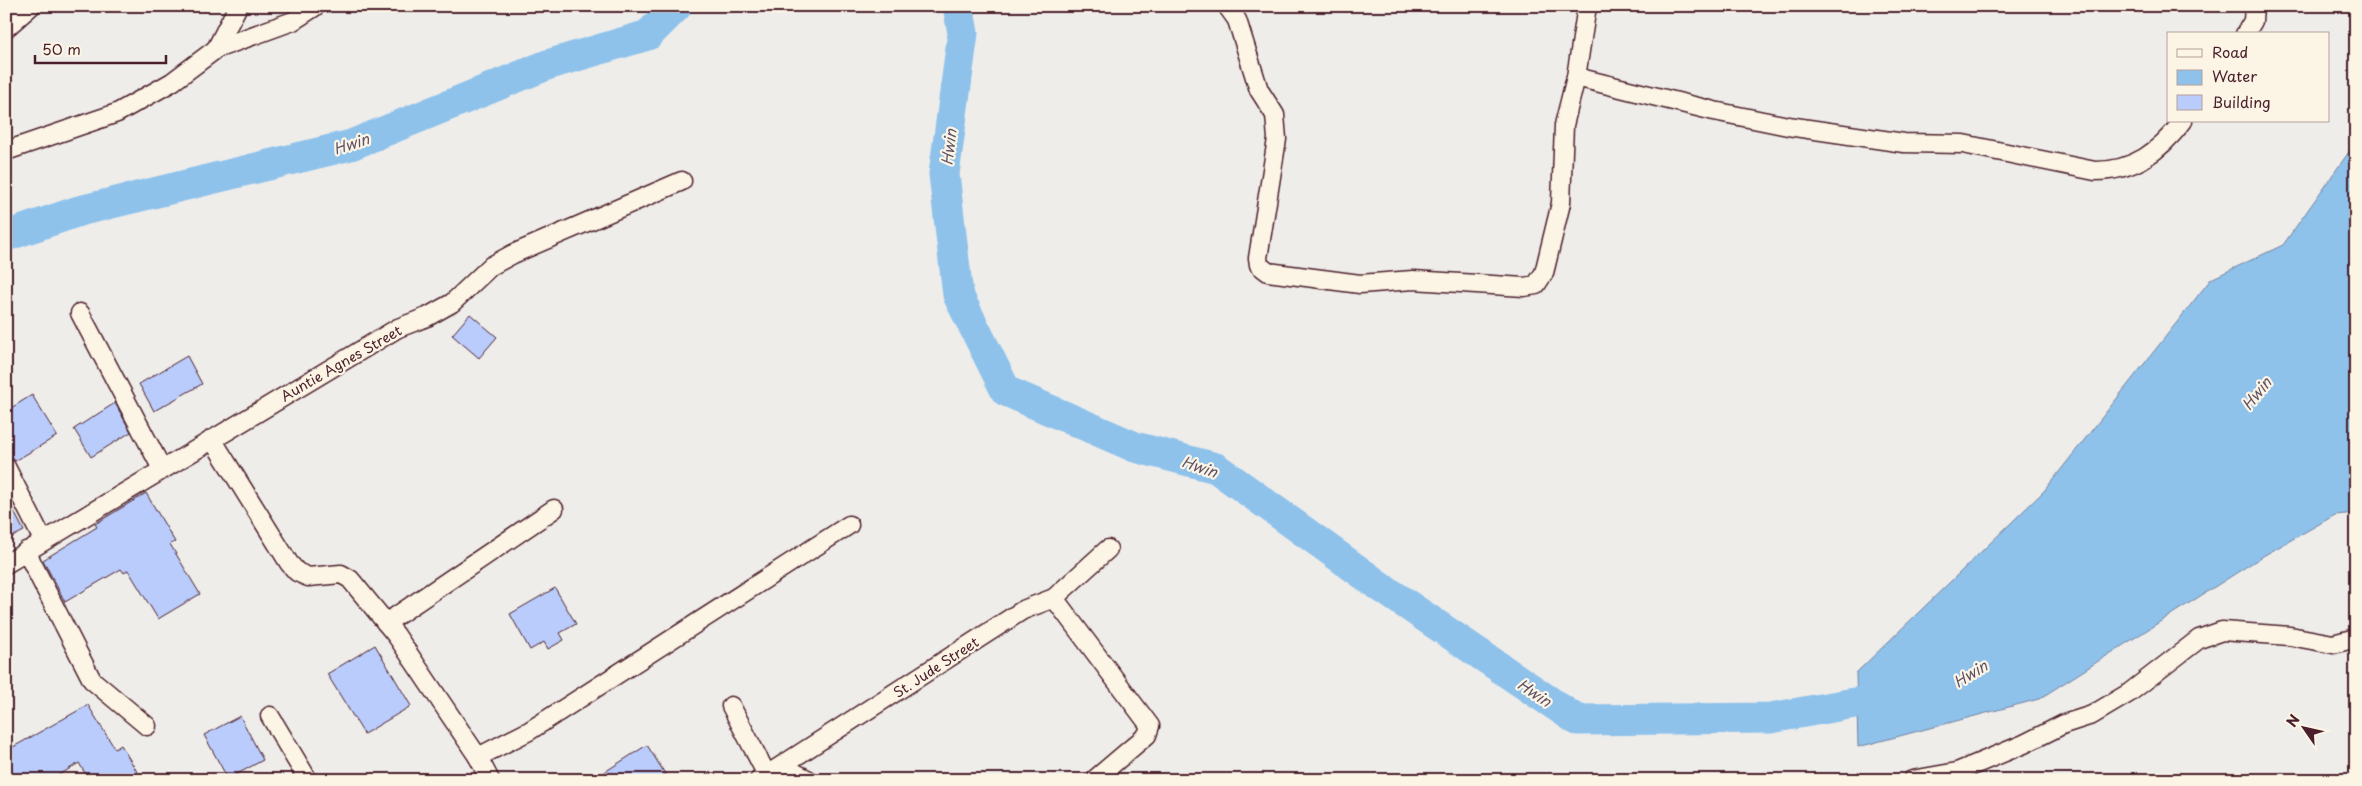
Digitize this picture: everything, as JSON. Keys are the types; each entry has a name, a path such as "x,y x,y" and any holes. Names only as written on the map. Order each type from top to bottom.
{"street":[{"path":"6,28 31,6"},
{"path":"216,49 238,6"},
{"path":"6,151 117,113 172,82 216,49 293,21 316,6"},
{"path":"1227,6 1237,20 1259,90 1275,115 1278,139 1258,258 1259,265 1268,272 1360,284 1413,280 1524,287 1536,285 1544,273 1562,203 1564,125 1576,78 1587,6"},
{"path":"2246,32 2253,21 2254,6"},
{"path":"1576,78 1714,111 1788,126 1904,143 1963,144 2095,171 2115,171 2132,166 2154,151 2182,122"},
{"name":"Auntie Agnes Street","path":"6,564 398,328 427,317 452,303 491,266 513,254 682,181"},
{"path":"80,313 162,469"},
{"path":"212,439 275,542 297,572 308,577 341,574 350,579 386,623 478,757 490,780"},
{"path":"6,467 43,540"},
{"path":"386,623 554,509"},
{"path":"478,757 529,731 849,524"},
{"name":"St. Jude Street","path":"763,778 1024,610 1054,598 1108,549"},
{"path":"26,551 92,680 147,726"},
{"path":"1054,598 1150,726 1147,735 1094,780"},
{"path":"1912,780 1957,772 2024,744 2064,724 2092,715 2129,693 2199,639 2222,631 2290,636 2333,644 2356,638"},
{"path":"731,706 763,778"},
{"path":"270,716 308,780"},
{"path":"782,766 809,780"}],"water":[{"path":"2356,142 2356,513 2335,515 2263,556 2039,699 1858,747 1856,673 2044,491 2211,279 2283,245"}],"building":[{"path":"470,314 497,337 479,358 452,335"},
{"path":"187,356 202,384 154,411 139,384"},
{"path":"32,395 57,436 15,461 6,448 6,411"},
{"path":"115,403 131,432 91,457 74,429"},
{"path":"146,493 175,542 170,544 200,594 158,619 128,570 124,573 121,569 65,602 43,560 97,527 95,524"},
{"path":"6,496 24,531 6,540"},
{"path":"555,588 576,624 560,633 564,640 548,649 544,642 530,650 510,614"},
{"path":"375,645 411,706 364,734 327,674"},
{"path":"88,705 115,749 121,745 142,780 89,780 79,763 51,780 6,780 6,751"},
{"path":"240,716 263,760 228,779 204,735"},
{"path":"647,745 669,780 592,780"}],"waterway":[{"name":"Hwin","path":"6,236 79,211 351,145 547,65 648,35 677,6"},
{"name":"Hwin","path":"958,6 963,33 944,174 958,295 1006,391 1135,447 1216,468 1381,587 1577,720 1771,718 1899,695"}]}
